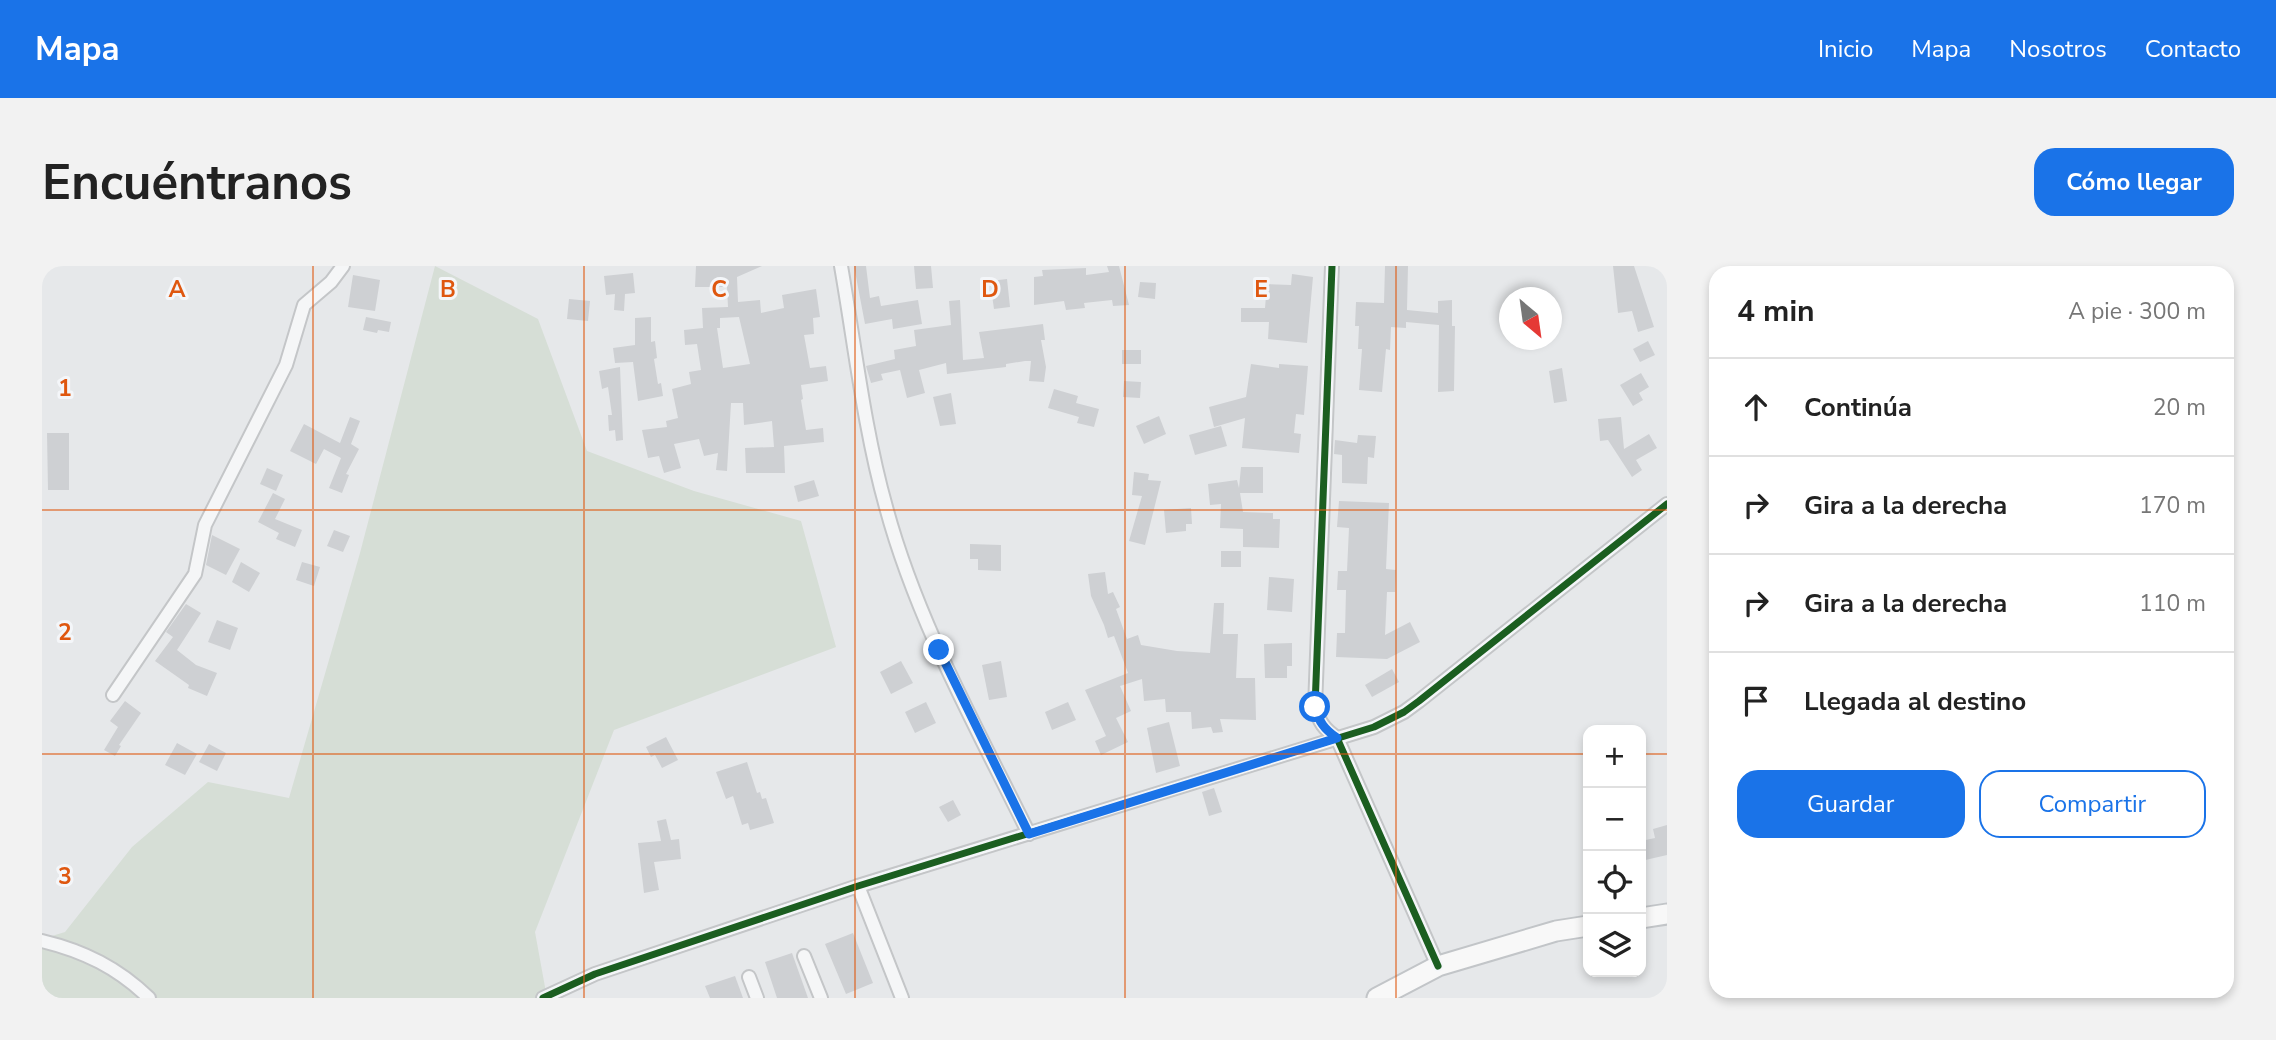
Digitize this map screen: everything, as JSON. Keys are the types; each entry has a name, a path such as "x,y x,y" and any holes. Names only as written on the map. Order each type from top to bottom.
{"main road":[{"path":"1646,917 1667,914"},
{"path":"1377,998 1438,966 1556,931 1583,927"}],"street":[{"path":"113,695 195,574 205,525 286,365 304,305 331,282 343,266"},
{"path":"842,266 866,414 885,506 939,650 1029,834"},
{"path":"1332,266 1315,707 1318,720 1325,730 1337,738 1438,966"},
{"path":"543,998 595,974 858,886 1382,723 1419,701 1667,504"},
{"path":"858,886 902,998"},
{"path":"42,941 94,957 120,973 149,998"},
{"path":"804,956 821,998"},
{"path":"749,977 757,998"}],"shaded area":[{"path":"435,266 538,319 587,451 694,491 801,521 836,647 614,730 535,932 547,998 42,998 42,939 65,932 132,847 208,782 289,798 360,553"}],"building":[{"path":"696,266 762,266 737,277 738,302 760,300 761,313 784,308 782,295 816,289 820,317 813,318 814,334 804,335 810,368 826,366 828,381 801,385 801,400 806,430 823,428 824,442 784,446 785,473 746,473 745,448 774,447 772,421 744,425 743,403 731,403 727,471 716,470 718,453 704,456 699,439 674,444 681,468 664,473 659,456 648,458 642,430 667,427 666,421 678,418 672,389 691,384 689,372 701,370 697,344 685,345 684,330 703,328 702,308 728,307 727,287 695,287","holes":["739,317 750,364 723,368 717,328 720,328 720,318"]},
{"path":"854,266 866,266 870,298 879,296 881,306 918,300 922,324 893,329 892,319 865,324"},
{"path":"914,266 931,266 933,288 916,289"},
{"path":"1107,266 1119,266 1129,305 1113,306 1112,300 1084,303 1085,308 1066,310 1064,301 1034,305 1034,277 1043,276 1042,270 1086,268 1086,275 1109,272"},
{"path":"1385,266 1408,266 1407,310 1438,313 1438,301 1452,300 1452,326 1455,326 1454,391 1438,392 1439,325 1406,322 1406,328 1391,327 1390,350 1386,349 1382,392 1359,390 1362,349 1358,349 1359,326 1355,326 1356,302 1384,303"},
{"path":"1613,266 1634,266 1654,327 1638,332 1632,311 1618,313"},
{"path":"633,273 635,293 625,294 624,311 614,310 615,294 606,295 604,276"},
{"path":"1292,274 1313,277 1307,343 1268,339 1269,322 1241,322 1241,308 1265,308 1267,284 1291,285"},
{"path":"353,275 380,280 375,311 348,307"},
{"path":"1007,279 1010,307 994,309 990,281"},
{"path":"1140,282 1156,283 1155,299 1138,297"},
{"path":"569,299 590,301 588,321 567,319"},
{"path":"960,300 963,360 984,358 979,332 1043,324 1045,340 1041,340 1046,367 1044,382 1029,381 1031,361 1025,361 1006,364 1006,367 947,374 946,363 919,370 925,393 907,398 900,370 881,374 883,380 871,383 866,366 895,359 894,350 916,346 914,330 951,325 949,301"},
{"path":"366,317 391,322 389,332 363,330"},
{"path":"651,317 651,342 655,341 657,358 654,359 663,396 638,401 633,362 615,363 613,348 635,345 635,318"},
{"path":"1648,341 1655,355 1640,362 1633,349"},
{"path":"1122,350 1141,350 1141,364 1122,364"},
{"path":"1251,364 1279,368 1279,364 1308,366 1304,415 1296,414 1294,433 1301,434 1299,453 1242,448 1245,418 1214,427 1209,407 1246,397"},
{"path":"620,367 623,440 616,441 615,430 609,431 608,415 612,415 608,387 602,389 599,371"},
{"path":"1562,368 1567,401 1554,403 1549,371"},
{"path":"1641,373 1649,387 1639,393 1643,400 1633,406 1620,385"},
{"path":"1124,381 1141,382 1140,398 1123,397"},
{"path":"1054,389 1078,396 1076,403 1099,409 1094,427 1077,423 1079,417 1048,408"},
{"path":"951,393 956,424 940,426 933,397"},
{"path":"1159,416 1166,434 1144,444 1136,426"},
{"path":"350,417 360,421 351,444 359,449 346,474 349,475 342,493 329,488 341,458 324,449 316,464 290,451 304,424 340,443"},
{"path":"1621,417 1624,449 1649,434 1657,448 1636,460 1642,470 1632,477 1608,440 1600,441 1598,419"},
{"path":"1221,426 1227,446 1195,455 1189,435"},
{"path":"47,433 69,433 69,490 48,490"},
{"path":"1358,435 1376,436 1374,458 1368,457 1367,484 1342,483 1342,455 1334,454 1335,440 1357,443"},
{"path":"1241,467 1263,467 1263,493 1240,493 1243,512 1273,513 1273,519 1280,519 1279,548 1243,547 1243,529 1220,528 1221,504 1210,505 1208,484 1237,480 1239,488"},
{"path":"267,468 283,475 276,491 260,484"},
{"path":"1134,472 1149,474 1148,480 1161,481 1145,545 1129,541 1142,496 1132,495"},
{"path":"814,480 819,496 798,502 794,486"},
{"path":"273,493 285,499 275,519 302,530 295,547 276,539 279,533 258,522"},
{"path":"1339,501 1389,503 1386,569 1396,570 1395,592 1387,592 1385,635 1410,622 1420,642 1387,659 1336,657 1337,633 1345,633 1346,590 1337,590 1338,571 1347,571 1349,528 1337,527"},
{"path":"1191,508 1192,524 1186,524 1186,531 1166,533 1164,510"},
{"path":"334,530 350,536 343,552 327,546"},
{"path":"212,535 240,549 226,575 206,565"},
{"path":"970,544 1001,545 1001,571 978,570 978,559 970,559"},
{"path":"1221,551 1241,551 1241,567 1221,567"},
{"path":"241,562 260,573 249,592 232,582"},
{"path":"302,562 320,567 314,586 296,580"},
{"path":"1105,572 1108,594 1113,592 1120,607 1116,609 1127,639 1138,635 1141,645 1210,653 1214,603 1224,603 1223,634 1238,634 1236,678 1255,678 1256,720 1220,719 1223,732 1213,733 1211,727 1192,729 1191,712 1166,712 1165,699 1144,701 1142,679 1120,686 1131,711 1116,718 1128,742 1101,755 1095,741 1106,736 1085,690 1128,673 1114,636 1108,638 1091,596 1088,574"},
{"path":"1269,577 1294,579 1292,612 1267,610"},
{"path":"186,604 201,613 177,650 196,665 217,673 207,696 188,688 189,685 155,661 173,637 166,632"},
{"path":"217,620 238,628 230,650 208,642"},
{"path":"1292,643 1292,666 1287,666 1287,678 1265,678 1264,644"},
{"path":"901,661 913,683 891,694 880,672"},
{"path":"1001,661 1007,697 989,700 982,665"},
{"path":"1392,669 1399,682 1372,697 1365,685"},
{"path":"125,701 141,713 119,745 121,746 115,756 104,750 118,727 110,721"},
{"path":"926,702 936,723 915,733 905,712"},
{"path":"1068,702 1076,720 1052,730 1045,712"},
{"path":"1169,722 1180,766 1156,773 1147,728"},
{"path":"666,737 678,760 662,768 655,755 651,757 646,747"},
{"path":"177,743 197,754 185,775 165,765"},
{"path":"209,744 226,753 217,771 199,762"},
{"path":"747,762 757,793 760,792 762,799 766,798 774,823 750,830 748,823 742,825 733,796 726,799 716,772"},
{"path":"1214,788 1222,812 1209,816 1202,792"},
{"path":"953,800 961,815 948,822 939,807"},
{"path":"666,819 671,840 679,839 681,859 654,862 659,890 644,893 638,843 661,841 657,821"},
{"path":"1667,825 1667,855 1646,860 1646,840 1655,838 1653,829"},
{"path":"853,933 873,983 846,994 825,944"},
{"path":"792,953 808,998 777,998 765,962"},
{"path":"735,976 743,998 710,998 705,986"}],"cycle path":[{"path":"1332,266 1315,707 1323,725 1337,738 1438,966"},
{"path":"543,998 595,974 858,886 1374,727 1419,701 1667,504"}],"route":[{"path":"939,650 1029,834 1337,738 1325,730 1318,720 1315,707"}]}
